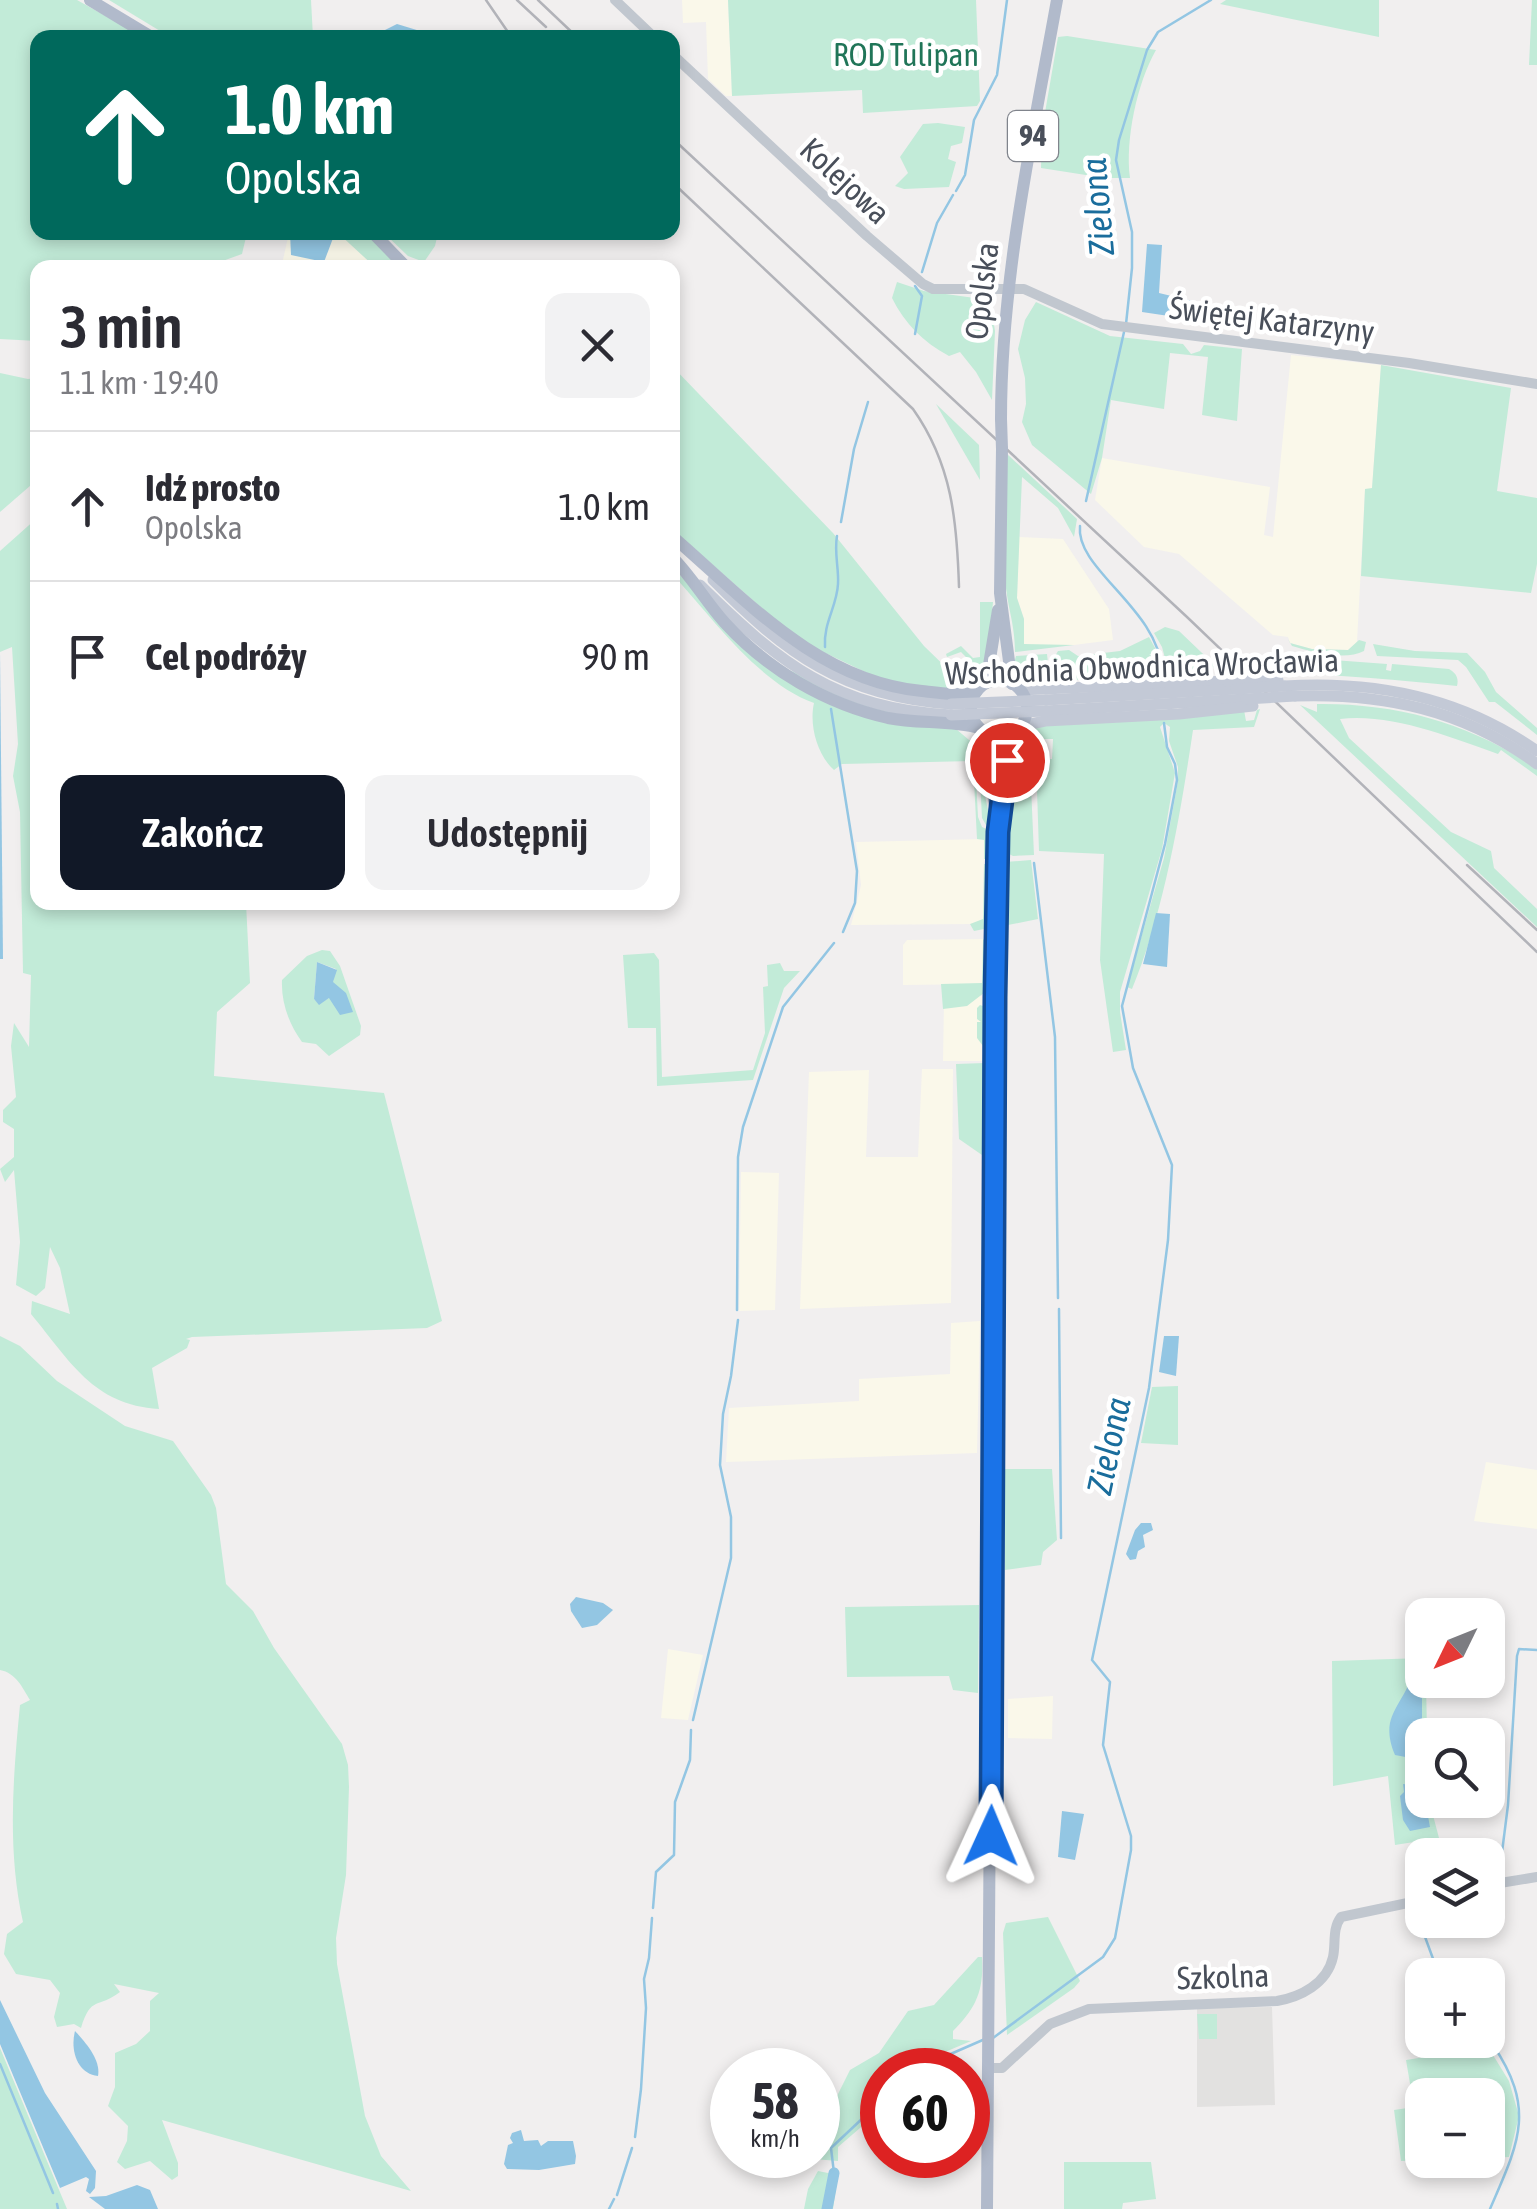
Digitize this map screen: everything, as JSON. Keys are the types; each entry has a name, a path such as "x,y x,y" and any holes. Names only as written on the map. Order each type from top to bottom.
{"main road":[{"path":"90,0 140,30"},
{"name":"Opolska","path":"1016,687 1000,593 1001,362 1008,288 1056,0"},
{"path":"380,240 399,260"},
{"path":"680,543 790,638 836,666 907,690 981,688 1004,681 1016,687 1281,688"},
{"name":"Wschodnia Obwodnica Wrocławia","path":"680,544 758,624 795,655 874,692 951,709"},
{"name":"Wschodnia Obwodnica Wrocławia","path":"680,565 760,642 800,672 840,692 886,707 1250,702"},
{"path":"680,566 725,622 786,674 821,694 888,718 982,730 995,736 1045,721 1179,714 1250,702 1281,688"},
{"name":"Opolska","path":"981,688 1000,593"},
{"name":"Wschodnia Obwodnica Wrocławia","path":"1046,705 1232,685"},
{"name":"94","path":"990,2048 998,832 1010,739 1027,708 1016,687"},
{"name":"Wschodnia Obwodnica Wrocławia","path":"1281,688 1376,687 1436,700 1491,722 1537,751"},
{"name":"94","path":"981,688 971,711 982,730 998,832"},
{"name":"Wschodnia Obwodnica Wrocławia","path":"1281,688 1295,696 1354,696 1418,705 1479,728 1537,764"},
{"name":"94","path":"987,2209 988,2178"}],"street":[{"path":"615,0 647,30"},
{"name":"Kolejowa","path":"680,61 922,284 942,290 1008,288"},
{"name":"Świętej Katarzyny","path":"1008,288 1024,290 1095,322 1113,326 1410,362 1537,384"},
{"path":"1505,1882 1537,1877"},
{"name":"Szkolna","path":"990,2068 1002,2068 1058,2020 1089,2009 1277,2002 1298,1997 1329,1968 1340,1917 1405,1904"}],"shaded area":[{"path":"682,0 728,0 732,96 726,96 708,79 706,22 683,23"},
{"path":"287,240 346,240 368,260 283,260"},
{"path":"1291,355 1381,365 1372,489 1365,490 1357,642 1348,650 1312,649 1290,643 1288,637 1273,635 1179,554 1144,547 1095,500 1102,458 1270,487 1264,535 1273,537"},
{"path":"1019,537 1063,539 1109,609 1113,640 1024,645 1024,619 1017,598"},
{"path":"984,839 983,919 973,924 851,925 861,885 856,842"},
{"path":"983,939 983,984 903,985 903,945 907,940"},
{"path":"982,996 982,1061 943,1061 944,1000"},
{"path":"922,1069 953,1069 951,1303 800,1309 809,1072 869,1070 866,1157 918,1157"},
{"path":"741,1172 779,1173 775,1310 739,1311"},
{"path":"980,1321 977,1453 726,1462 729,1408 859,1401 859,1379 950,1374 951,1323"},
{"path":"1486,1462 1537,1470 1537,1529 1474,1521"},
{"path":"668,1649 703,1655 688,1720 661,1718"},
{"path":"1053,1696 1052,1739 1008,1738 1008,1699"},
{"path":"1272,2007 1275,2105 1197,2107 1197,2008"}],"green space":[{"path":"0,0 77,0 131,30 30,30 30,240 245,240 242,254 225,260 30,260 30,341 0,339"},
{"path":"109,0 311,0 313,30 158,30"},
{"name":"ROD Tulipan","path":"728,0 976,0 980,101 977,106 863,113 862,90 732,96"},
{"path":"1226,0 1379,0 1379,37 1220,4"},
{"path":"1532,0 1537,0 1537,65 1529,65"},
{"path":"1058,37 1156,50 1134,112 1130,178 1041,168 1042,130"},
{"path":"923,124 965,127 962,143 951,146 948,159 956,162 949,187 895,186 908,173 900,157"},
{"path":"346,240 374,240 395,260 367,260"},
{"path":"391,240 436,240 425,260 408,256"},
{"path":"897,282 924,291 982,299 991,305 995,331 992,400 960,352 949,356 909,324 892,298"},
{"path":"1036,302 1110,336 1183,344 1191,354 1204,345 1242,349 1237,421 1202,415 1208,357 1170,353 1164,409 1111,400 1102,458 1091,494 1032,445 1022,422 1025,378 1018,349 1025,320"},
{"path":"1381,365 1511,388 1497,491 1537,498 1537,564 1531,593 1361,576 1365,489 1372,488"},
{"path":"0,373 30,379 30,486 0,512"},
{"path":"680,374 833,533 924,646 959,680 956,690 884,681 798,640 680,536"},
{"path":"936,404 979,445 980,480"},
{"path":"1007,454 1077,519 1074,537 1058,508 1022,477 1017,598 1024,619 1024,644 1074,645 1015,652 1005,575"},
{"path":"30,524 30,910 246,910 250,983 217,1012 214,1076 384,1093 442,1321 427,1328 192,1337 186,1339 190,1340 187,1348 152,1368 159,1409 136,1406 100,1390 71,1364 31,1314 32,1301 70,1314 60,1268 50,1247 45,1288 36,1296 16,1285 20,1242 14,1170 5,1182 0,1169 14,1157 14,1129 3,1122 3,1110 16,1097 11,1046 14,1023 29,1047 31,975 23,973 20,812 13,776 18,744 12,647 0,652 0,551"},
{"path":"680,575 763,661 956,729 981,750 991,826 982,818 979,760 975,759 978,817 982,827 991,831 991,859 984,859 984,840 977,839 973,761 842,764 834,770 816,739 814,703 774,680 720,629 680,583"},
{"path":"980,602 993,602 987,663 966,676 962,674 973,664 961,652 947,657 946,654 961,646 973,658 980,657"},
{"path":"1165,627 1179,631 1223,673 1208,664 1208,674 1169,673 1154,633"},
{"path":"1149,637 1159,655 1149,654 1154,657 1155,675 1055,681 1054,658 1058,651 1069,650 1078,656 1120,651"},
{"path":"1359,640 1366,642 1364,651 1348,655 1319,653 1290,643 1312,649 1348,650"},
{"path":"1373,644 1467,653 1485,672 1496,692 1537,728 1537,735 1495,702 1489,702 1458,660 1377,656"},
{"path":"1275,651 1306,658 1387,664 1386,670 1391,671 1392,664 1449,669 1458,681 1457,686 1283,673 1279,662 1272,666 1271,673 1265,673 1252,661"},
{"path":"1047,654 1050,682 1032,678 1014,663 1016,656"},
{"path":"1317,704 1375,707 1432,719 1486,739 1537,769 1537,776 1501,750 1498,754 1420,728 1379,720 1340,719 1349,738 1451,832 1491,851 1494,868 1537,909 1537,927 1300,705 1317,712"},
{"path":"1260,709 1254,727 1193,730 1162,895 1132,989 1127,987 1164,858 1178,781 1178,767 1169,741 1170,727 1164,723 1160,727 1175,773 1162,849 1120,992 1126,1050 1113,1052 1100,960 1104,854 1039,851 1036,759 1052,759 1053,739 1029,739 1034,855 1013,856 1005,852 1014,738 1027,727 1244,710 1246,721 1254,720"},
{"path":"1031,860 1038,919 1003,926 1005,862"},
{"path":"984,864 992,864 990,925 974,931 970,924 983,919"},
{"path":"983,939 990,946 989,989 967,1006 943,1009 941,984 982,983"},
{"path":"330,951 340,966 361,1026 360,1035 329,1056 316,1044 302,1042 284,1005 282,980 307,956","holes":["317,962 336,969 329,998 319,1004 314,999"]},
{"path":"654,953 659,960 662,1077 753,1070 765,1033 763,987 768,986 767,965 780,963 784,971 800,971 784,988 753,1080 657,1086 656,1028 628,1028 623,955"},
{"path":"980,1005 991,1009 990,1042 983,1046 977,1038"},
{"path":"985,1063 982,1155 959,1139 956,1064"},
{"path":"0,1336 20,1346 57,1381 125,1426 173,1441 216,1508 226,1584 253,1611 274,1648 342,1744 349,1787 337,1964 365,2116 381,2156 411,2191 162,2120 178,2163 178,2176 172,2180 150,2161 125,2169 117,2162 127,2141 128,2126 108,2106 115,2087 115,2053 136,2044 150,2031 150,2001 159,1993 114,1984 120,1992 92,2007 81,2028 74,2024 57,2027 54,2017 60,1993 50,1980 16,1974 4,1954 7,1934 23,1922 13,1841 14,1786 20,1705 30,1700 14,1677 0,1670"},
{"path":"1178,1386 1178,1445 1141,1443 1152,1387"},
{"path":"1004,1469 1052,1469 1057,1540 1043,1552 1041,1565 1005,1570"},
{"path":"979,1605 978,1693 953,1690 949,1676 847,1677 845,1607"},
{"path":"1405,1659 1405,1698 1426,1698 1427,1718 1405,1718 1405,1818 1434,1818 1439,1838 1405,1838 1405,1843 1395,1845 1388,1776 1333,1786 1332,1661"},
{"path":"1048,1917 1080,1981 1007,2035 1003,1933 1006,1923"},
{"path":"982,1957 977,1998 953,2031 953,2039 971,2041 954,2048 882,2048 908,2011 934,2005"},
{"path":"1197,2014 1217,2014 1217,2039 1199,2039"},
{"path":"0,2048 67,2209 0,2209"},
{"path":"1495,2058 1509,2081 1519,2116 1509,2157 1505,2157 1505,2078 1409,2078 1406,2060"},
{"path":"860,2064 860,2128 840,2145 840,2090 850,2070"},
{"path":"1405,2108 1405,2161 1401,2161 1394,2110"},
{"path":"1064,2162 1151,2162 1156,2199 1123,2203 1122,2209 1064,2209"},
{"path":"814,2178 838,2178 833,2209 804,2209"}],"water":[{"path":"397,24 417,30 385,30"},
{"path":"290,240 332,240 325,260 291,255"},
{"path":"1147,244 1162,245 1159,293 1209,305 1235,319 1236,326 1142,312"},
{"path":"0,652 3,959 0,959"},
{"path":"1156,913 1170,914 1167,967 1143,964"},
{"path":"317,962 337,970 333,982 346,993 353,1012 340,1015 329,998 319,1005 314,999"},
{"path":"1164,1336 1179,1336 1176,1376 1159,1372"},
{"path":"1141,1523 1151,1523 1153,1530 1143,1535 1145,1547 1138,1551 1136,1559 1130,1560 1126,1554"},
{"path":"576,1597 603,1603 613,1610 597,1625 582,1628 571,1611 570,1604"},
{"path":"1405,1691 1405,1698 1422,1698 1422,1718 1405,1718 1405,1757 1395,1755 1391,1741 1389,1730"},
{"path":"1403,1784 1405,1818 1428,1818 1430,1827 1410,1831 1403,1820"},
{"path":"1062,1811 1084,1814 1075,1860 1058,1857"},
{"path":"0,2000 45,2093 96,2171 95,2188 90,2194 86,2191 86,2177 60,2188 0,2044"},
{"path":"75,2031 95,2058 98,2076 80,2066 74,2046"},
{"path":"521,2130 524,2141 538,2140 541,2146 548,2141 573,2141 575,2164 539,2170 507,2169 504,2164 508,2145 513,2143 510,2138"},
{"path":"137,2185 150,2190 158,2209 105,2209 89,2197 106,2196"}],"waterway":[{"path":"956,191 965,175 974,120 997,75 1007,0"},
{"name":"Zielona","path":"1126,324 1132,232 1116,160 1119,140 1147,50 1158,32 1211,0"},
{"path":"922,272 937,223 953,195"},
{"path":"915,286 922,296 915,334"},
{"name":"Zielona","path":"1086,501 1124,332"},
{"path":"841,522 854,449 868,402"},
{"name":"Zielona","path":"1080,526 1090,558 1147,628 1162,671"},
{"path":"825,647 838,584 837,536"},
{"path":"831,709 857,871 855,903 843,932"},
{"name":"Zielona","path":"993,2038 1103,1957 1115,1938 1131,1850 1131,1836 1103,1745 1110,1682 1092,1660 1149,1388 1168,1240 1172,1165 1133,1068 1122,1006 1165,844 1177,780 1164,723"},
{"path":"1034,863 1055,1037 1058,1298"},
{"path":"737,1310 738,1157 743,1127 783,1007 834,943"},
{"path":"1059,1309 1061,1538"},
{"path":"693,1720 731,1558 731,1517 720,1465 723,1414 738,1320"},
{"path":"1504,1838 1517,1656 1519,1649 1537,1650"},
{"path":"653,1908 656,1872 674,1855 675,1802 690,1760 691,1730"},
{"path":"635,2137 646,2008 644,1979 652,1918"},
{"path":"1425,1938 1433,1958"},
{"name":"Zielona","path":"964,2048 985,2039"},
{"path":"1490,2209 1515,2146 1518,2127 1515,2089 1501,2058"},
{"path":"0,2064 53,2193"},
{"name":"Zielona","path":"840,2140 860,2121"},
{"path":"617,2195 632,2148"},
{"name":"Zielona","path":"827,2209 833,2178"},
{"path":"609,2209 614,2199"},
{"path":"57,2204 58,2209"}],"railway":[{"path":"486,0 507,30"},
{"path":"517,0 546,27"},
{"path":"538,0 570,30"},
{"path":"680,145 1187,617 1537,952"},
{"path":"680,190 913,409 936,451 950,494 959,587"},
{"path":"1467,865 1537,930"}],"route":[{"path":"991,1836 995,997 998,832 1007,760"}]}
